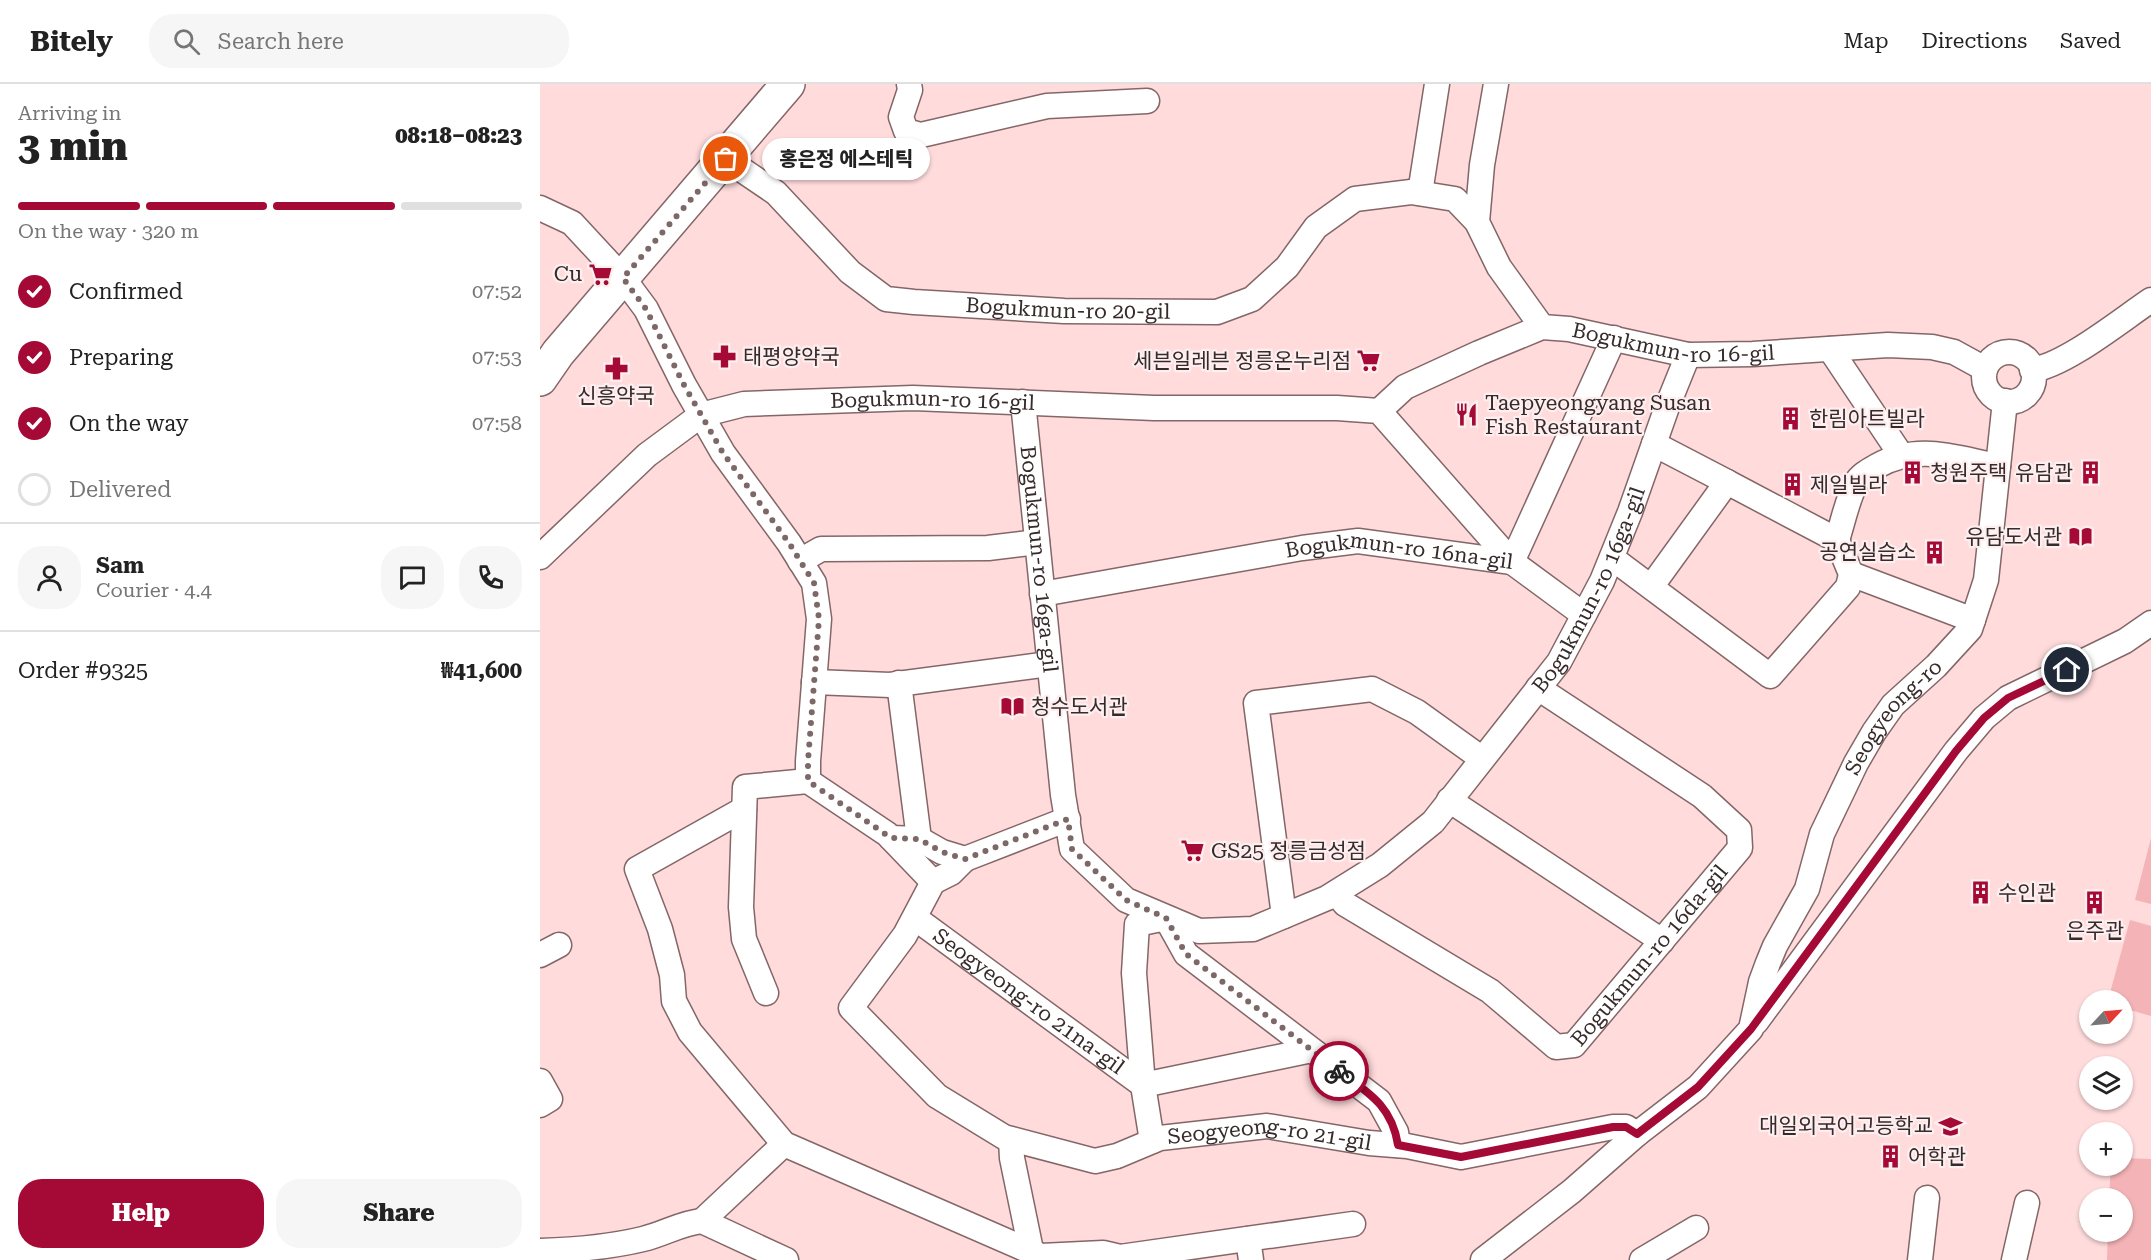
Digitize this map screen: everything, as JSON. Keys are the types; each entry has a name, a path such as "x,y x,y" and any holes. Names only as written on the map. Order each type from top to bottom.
{"main road":[{"path":"540,379 558,352 788,84"}],"street":[{"path":"909,84 910,90 901,117 906,131 921,135 1047,106 1146,101"},
{"path":"1420,193 1437,84"},
{"path":"1496,84 1482,165 1477,222 1499,267 1542,327"},
{"name":"Bogukmun-ro 20-gil","path":"726,159 776,193 850,272 886,299 1064,311 1216,312 1252,300 1287,267 1316,227 1355,199 1412,192 1455,199 1477,222"},
{"path":"540,208 572,223 623,278 646,309 684,385 723,453 814,583 819,619 808,781"},
{"path":"2032,370 2042,369 2062,360 2151,300"},
{"name":"Bogukmun-ro 16-gil","path":"540,556 646,455 701,416 744,404 913,398 1154,408 1337,408 1379,411 1405,387 1542,327 1569,329 1688,355 1888,345 1932,347 1954,352 1985,369"},
{"name":"Bogukmun-ro 16na-gil","path":"1042,594 1302,548 1358,541 1512,562 1614,338"},
{"path":"1830,349 1901,455"},
{"path":"2012,352 2027,360 2032,370 2033,382 2025,396 2019,400 2005,401 1989,393 1984,377 1985,369 1996,356 2012,352"},
{"name":"Bogukmun-ro 16ga-gil","path":"1023,402 1049,664 1072,849 1126,900 1166,918 1199,931 1253,928 1336,893 1380,865 1432,822 1559,662 1612,558 1688,355"},
{"name":"Seogyeong-ro","path":"1751,1029 1761,982 1768,963 1807,889 1822,834 1856,763 1893,705 1936,666 1970,629 1986,580 2005,401"},
{"path":"1379,411 1512,562 1584,615"},
{"path":"1654,444 1838,540"},
{"path":"1612,558 1770,676 1848,587 1851,574 1838,540 1856,483 1860,478 1879,465 1901,455 1925,453 1998,466"},
{"path":"1651,587 1727,482"},
{"path":"800,561 822,549 988,548 1037,542"},
{"path":"1851,574 1973,620"},
{"path":"1483,1260 1572,1191 1637,1134 1698,1087 1751,1029 1956,751 1984,718 2008,698 2125,641 2151,623"},
{"path":"814,682 899,683 1049,664"},
{"path":"899,683 919,839"},
{"name":"Bogukmun-ro 16da-gil","path":"1336,893 1345,904 1490,991 1556,1047 1574,1045 1740,848 1739,830 1702,796 1538,688"},
{"path":"1284,916 1256,703 1372,689 1417,712 1482,758"},
{"path":"766,993 744,939 741,907 745,787 808,781 891,838 933,882 951,873 965,859 1068,819"},
{"path":"1449,800 1662,941"},
{"path":"744,809 637,869 660,929 672,975 674,1001 690,1032 784,1144 1033,1256 1103,1253 1120,1257 1249,1250 1353,1224"},
{"path":"891,838 919,839 942,852 965,859"},
{"name":"Seogyeong-ro 21-gil","path":"933,882 905,935 851,1008 937,1096 1011,1140 1095,1161 1117,1156 1160,1138 1267,1126 1370,1143 1398,1145 1461,1157 1613,1127 1626,1127 1637,1134"},
{"name":"Seogyeong-ro 21na-gil","path":"915,918 1143,1084 1152,1141"},
{"path":"1143,1084 1134,973 1137,924 1166,918 1186,954 1379,1101 1396,1132 1398,1145"},
{"name":"Seogyeong-ro 21na-gil","path":"1143,1084 1312,1050"},
{"path":"540,1081 550,1099 540,1105"},
{"path":"1011,1140 1012,1158 1033,1256"},
{"path":"702,1221 784,1144"},
{"path":"1920,1260 1927,1198"},
{"path":"2014,1260 2027,1203"},
{"path":"540,1251 616,1244 646,1238 688,1222 702,1221 786,1260"},
{"path":"1642,1260 1696,1228"}],"shaded area":[{"path":"2151,838 2151,904 2135,900"},
{"path":"2130,920 2151,926 2151,1016 2133,1011 2133,990 2111,990"},
{"path":"2133,1158 2151,1159 2151,1260 2107,1260 2108,1242 2133,1242 2133,1188 2110,1188 2110,1176 2133,1176"}],"way so far":[{"path":"726,159 623,278 646,309 684,385 723,453 789,543 814,583 819,619 808,781 891,838 919,839 942,852 965,859 1068,819 1072,849 1126,900 1166,918 1186,954 1339,1071"}],"place":[{"name":"홍은정 에스테틱","path":"726,159"},
{"name":"Cu","path":"600,274"},
{"name":"태평양약국","path":"725,357"},
{"name":"세븐일레븐 정릉온누리점","path":"1369,361"},
{"name":"신흥약국","path":"616,368"},
{"name":"Taepyeongyang Susan Fish Restaurant","path":"1467,415"},
{"name":"한림아트빌라","path":"1791,419"},
{"name":"청원주택","path":"1912,473"},
{"name":"유담관","path":"2091,473"},
{"name":"제일빌라","path":"1792,485"},
{"name":"유담도서관","path":"2080,537"},
{"name":"공연실습소","path":"1934,552"},
{"name":"청수도서관","path":"1013,707"},
{"name":"GS25 정릉금성점","path":"1193,851"},
{"name":"수인관","path":"1980,893"},
{"name":"은주관","path":"2095,903"},
{"name":"대일외국어고등학교","path":"1951,1126"},
{"name":"어학관","path":"1890,1157"}],"route":[{"path":"1339,1071 1379,1101 1396,1132 1398,1145 1461,1157 1613,1127 1626,1127 1637,1134 1698,1087 1751,1029 1956,751 1984,718 2008,698 2067,670"}]}
